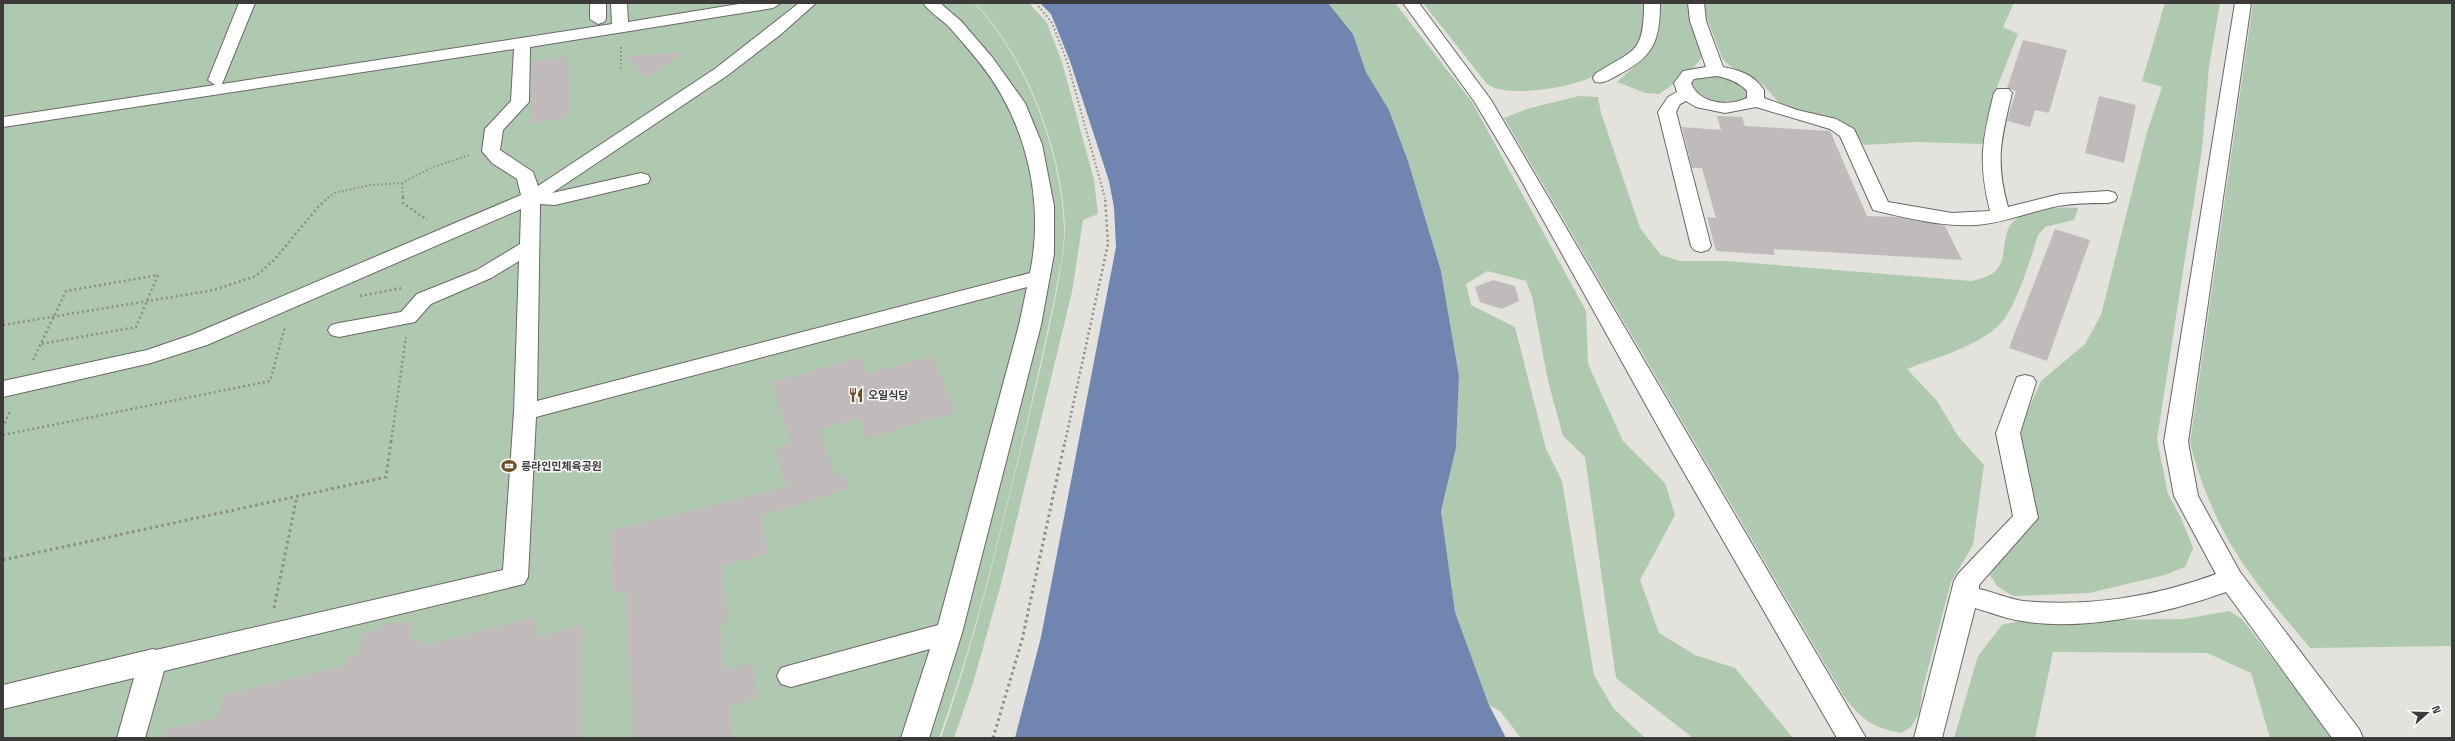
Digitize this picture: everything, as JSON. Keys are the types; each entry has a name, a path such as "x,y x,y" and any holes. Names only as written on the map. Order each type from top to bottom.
{"street":[{"path":"216,80 247,3"},
{"path":"598,3 598,20"},
{"path":"619,3 620,28"},
{"path":"3,122 620,28 773,3"},
{"path":"3,389 151,356 199,340 446,233 531,198 578,171 692,92 781,28 808,3"},
{"path":"915,738 949,633 1030,325 1044,254 1044,206 1033,144 1016,103 986,60 955,24 930,3"},
{"path":"1411,3 1482,100 1526,171 1678,441 1852,738"},
{"path":"1601,78 1623,66 1645,48 1652,32 1652,3"},
{"path":"1696,3 1698,21 1716,71"},
{"path":"2243,3 2176,442 2186,496 2231,579 2349,738"},
{"path":"3,697 153,660 515,577 525,412 531,198 526,176 490,151 494,129 520,102 522,43"},
{"path":"1716,71 1736,75 1752,84 1756,90 1755,100 1743,107 1723,108 1702,103 1687,94 1682,83 1689,75 1716,71"},
{"path":"2001,216 1992,182 1992,142 2003,93"},
{"path":"1687,94 1674,101 1667,112 1701,246"},
{"path":"1755,100 1779,110 1822,119 1839,126 1848,133 1880,206 1914,214 1959,219 2001,216 2055,200 2108,198"},
{"path":"531,198 555,199 642,179"},
{"path":"339,330 408,317 424,298 452,289 484,274 530,246"},
{"path":"525,412 1040,277"},
{"path":"1928,738 1965,595 1967,581 2002,546 2026,518 2017,483 2008,433 2025,382"},
{"path":"1965,595 2022,611 2082,613 2150,604 2199,591 2231,579"},
{"path":"791,676 949,633"},
{"path":"131,738 153,660"}],"path":[{"path":"993,738 1022,640 1102,281 1108,244 1107,209 1102,181 1067,61 1052,23 1036,3"},
{"path":"620,28 621,70"},
{"path":"3,325 214,290 256,276 274,260 319,206 334,193 371,185 402,183 433,167 468,155 490,151"},
{"path":"402,183 403,203 446,233"},
{"path":"41,344 136,327 158,275 66,291 55,316"},
{"path":"3,560 386,478 408,317"},
{"path":"3,435 270,381"},
{"path":"269,634 297,496"}],"green space":[{"name":"릉라인민체육공원","path":"3,3 974,3 993,25 1010,50 1025,78 1037,107 1048,137 1056,167 1061,197 1064,235 1063,252 1046,338 1000,534 966,657 939,738 3,738"},
{"path":"975,3 1029,3 1047,23 1062,62 1094,180 1098,214 1083,220 1072,292 1001,584 973,683 954,738 941,738 967,658 1010,494 1047,339 1061,269 1065,235 1062,197 1057,167 1049,137 1038,107 1026,78 1011,50 994,25"},
{"path":"1328,3 1395,3 1472,102 1586,311 1588,364 1623,441 1665,483 1675,515 1640,580 1659,633 1695,655 1735,668 1793,738 1693,738 1616,678 1585,457 1563,436 1548,381 1532,296 1526,281 1487,271 1466,284 1471,305 1515,327 1546,449 1562,481 1594,675 1613,708 1645,738 1521,738 1500,711 1489,705 1455,612 1441,511 1456,448 1459,376 1441,271 1408,161 1389,110 1366,72 1353,34"},
{"path":"1423,3 1644,3 1646,30 1642,40 1633,50 1594,76 1571,84 1540,90 1509,91 1487,84"},
{"path":"1659,3 1687,3 1702,55 1700,60 1690,71 1659,94 1645,93 1617,82 1651,49 1657,32"},
{"path":"1705,3 2014,3 2003,27 2018,34 1996,90 1984,144 1914,142 1864,145 1855,133 1847,126 1830,118 1799,112 1783,106 1761,83 1730,66 1722,58 1705,13"},
{"path":"2165,3 2220,3 2209,67 2202,149 2157,439 2168,494 2181,518 2193,548 2185,567 2165,575 2089,593 2013,596 1997,586 1990,575 1998,563 2035,522 2024,478 2018,433 2041,381 2085,344 2101,315 2147,132 2162,87 2142,81"},
{"path":"2253,3 2452,3 2452,646 2310,648 2263,592 2239,557 2221,527 2200,477 2190,443"},
{"path":"1718,74 1749,88 1750,97 1733,102 1717,102 1702,97 1688,86 1697,78"},
{"path":"1579,96 1598,97 1601,113 1640,228 1661,255 1680,261 1727,261 1972,281 1985,277 1997,269 2002,258 2009,227 2021,216 2051,208 2078,208 2074,220 2045,227 2038,235 2027,270 2016,297 2004,319 1998,326 1988,334 1967,346 1907,369 1937,401 1958,436 1984,465 1973,545 1951,582 1923,688 1919,713 1911,727 1901,733 1882,728 1869,722 1863,718 1845,698 1504,118 1530,108"},
{"path":"2229,611 2242,619 2334,738 2270,738 2251,673 2207,653 2053,652 2035,738 1954,738 1978,656 2002,625 2020,621 2184,619"}],"water":[{"path":"1040,3 1328,3 1353,34 1366,72 1389,110 1408,161 1441,271 1459,376 1456,448 1441,511 1455,612 1489,705 1506,738 1015,738 1041,637 1116,247 1114,207 1109,181 1070,61 1051,14"}],"building":[{"path":"2023,40 2067,50 2049,113 2035,110 2030,127 2007,121 2016,91 2007,88"},
{"path":"685,52 646,79 626,56"},
{"path":"568,56 570,117 531,124 532,62"},
{"path":"2099,96 2136,105 2124,163 2085,153"},
{"path":"1717,116 1742,117 1745,126 1830,131 1867,216 1897,217 1945,226 1962,260 1773,249 1775,255 1716,251 1707,217 1716,218 1702,168 1692,168 1682,127 1721,130"},
{"path":"2055,229 2090,240 2047,361 2009,348"},
{"path":"1493,280 1515,286 1519,301 1502,309 1480,302 1475,287"},
{"path":"931,356 957,412 866,439 858,418 819,430 834,475 843,473 848,489 761,516 768,554 722,566 728,621 720,624 725,670 753,662 758,699 729,707 733,738 633,738 625,591 613,594 610,531 786,487 774,448 791,443 772,382 860,357 867,374"},
{"path":"536,617 536,637 583,625 582,738 165,738 164,730 218,717 224,695 346,665 347,658 358,655 361,636 387,624 412,621 410,642 423,639 422,646"}],"place":[{"name":"오일식당","path":"856,395"},
{"name":"릉라인민체육공원","path":"509,466"}]}
